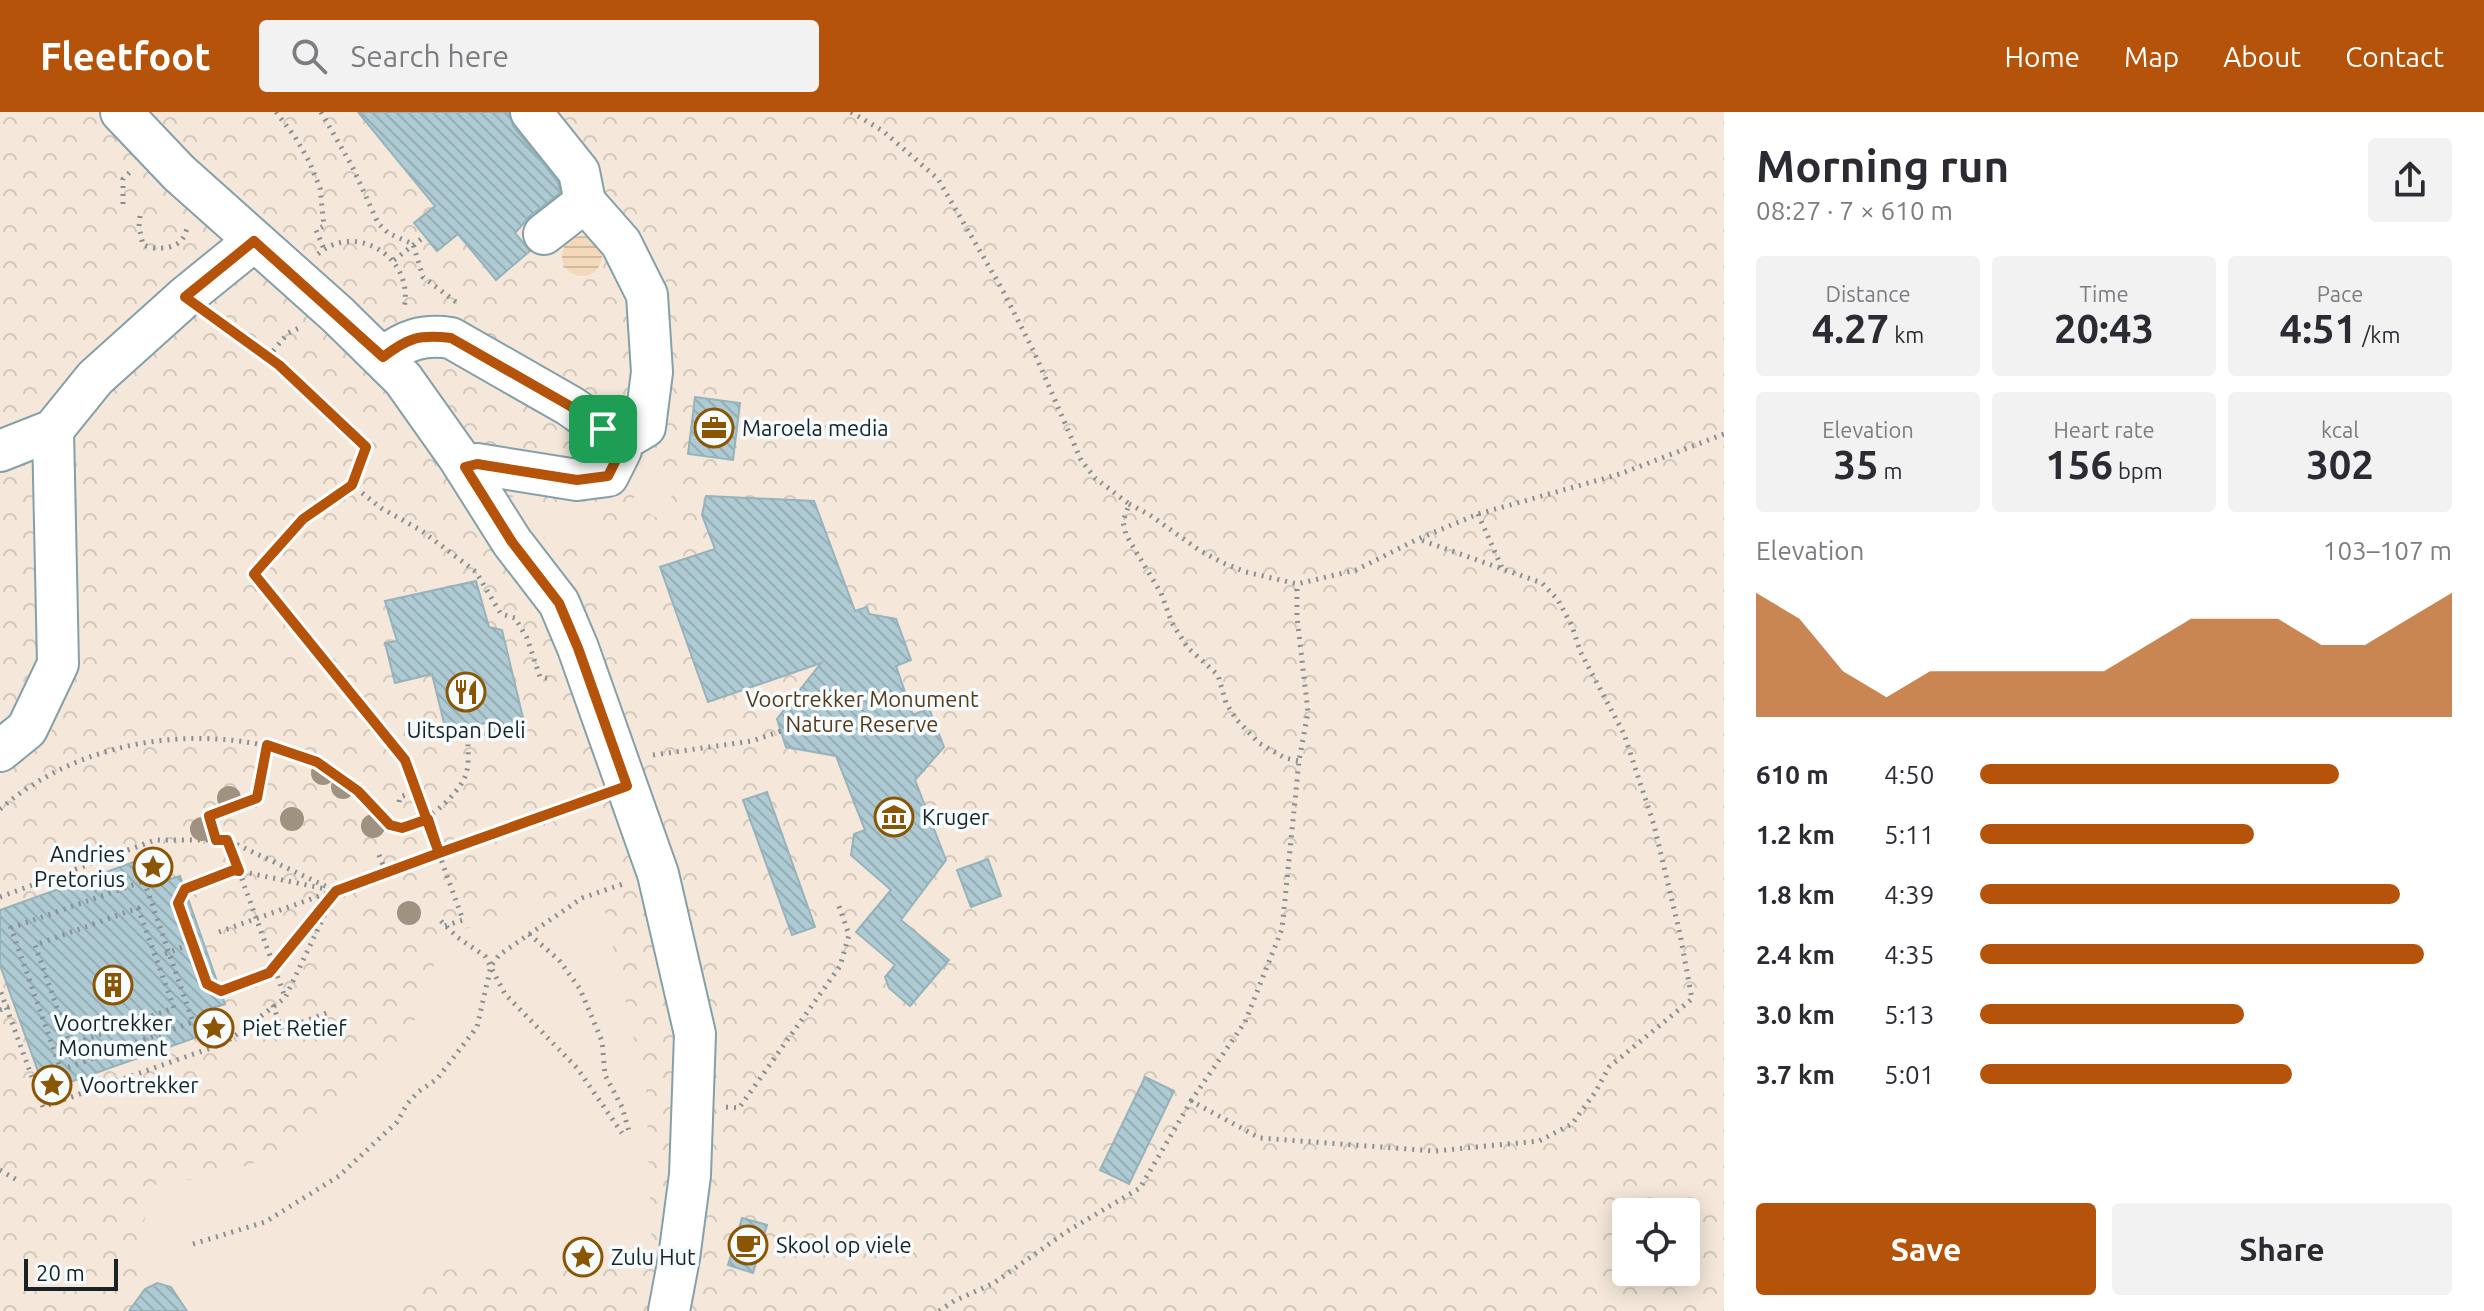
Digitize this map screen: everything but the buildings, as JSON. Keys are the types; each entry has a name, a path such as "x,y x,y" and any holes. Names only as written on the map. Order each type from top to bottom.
{"street":[{"path":"121,112 179,173 383,357 434,420 512,542 559,603 658,874 695,1034 690,1175 669,1311"},
{"path":"531,112 579,172 585,202 621,243 647,295 652,372 645,427 628,437 603,429"},
{"path":"544,234 585,202"},
{"path":"0,451 53,430 95,378 185,297 254,241"},
{"path":"383,357 411,338 429,335 451,338 570,406 603,429 621,450 608,476 577,480 477,464 465,467"},
{"path":"0,751 27,729 58,664 53,430"}],"path":[{"path":"276,112 295,137 320,188 324,226 316,230 324,249"},
{"path":"321,112 352,166 378,223 388,233 413,244 423,277 466,308"},
{"path":"851,112 893,139 938,179 1002,289 1034,352 1081,460 1095,478 1199,550 1246,572 1297,584 1356,570 1478,514 1620,474 1724,434"},
{"path":"123,179 123,204"},
{"path":"140,216 143,245 154,250 183,239 186,229"},
{"path":"394,260 425,236"},
{"path":"316,256 324,249 348,242 363,244 394,260 405,286 406,302 402,317"},
{"path":"185,297 268,357 366,447 352,485 303,519 254,574 405,760 463,920 443,923 485,956 505,994 577,1068 622,1133"},
{"path":"268,357 288,333 305,325"},
{"path":"352,485 381,508 422,531 476,572 501,614 515,618 527,638 540,677 592,687"},
{"path":"1129,504 1123,522 1126,535 1161,593 1172,623 1188,648 1218,675 1226,703 1236,719 1259,743 1285,758 1299,761"},
{"path":"1478,514 1502,568"},
{"path":"1191,1101 1260,1138 1435,1151 1539,1141 1572,1124 1609,1067 1692,999 1654,825 1624,734 1580,651 1572,626 1558,600 1542,583 1418,539"},
{"path":"939,1311 994,1283 1066,1232 1140,1188 1191,1101 1245,1022 1282,929 1299,761 1308,712 1297,617 1297,584"},
{"path":"219,932 627,786 652,755 752,741 781,731"},
{"path":"0,809 28,788 65,767 117,748 189,737 267,745 317,762 358,791 390,825 402,828 428,819 456,791 466,776 468,744"},
{"path":"216,840 209,816 257,798 267,745"},
{"path":"399,802 400,797 417,791"},
{"path":"0,897 155,840 227,840 336,891"},
{"path":"227,840 285,998"},
{"path":"379,855 386,873"},
{"path":"234,870 336,891 269,973 221,991 207,984 178,903 185,889 234,870"},
{"path":"144,881 167,953 193,1022 61,1070 11,928 144,881"},
{"path":"193,1244 265,1222 339,1176 397,1122 418,1092 437,1079 477,1027 491,966 499,955 582,898 616,885"},
{"path":"0,990 3,1008 43,1107 225,1043 285,998 336,891"},
{"path":"693,1105 739,1108 764,1075 840,966 849,935 839,906"},
{"path":"138,908 174,1008 70,1045 35,945 138,908"},
{"path":"529,934 559,960 580,989 602,1041 605,1075 622,1107 630,1135"},
{"path":"167,953 193,943"},
{"path":"3,1008 14,1005"},
{"path":"273,1005 282,1030 329,1012"},
{"path":"0,1170 17,1180"}],"green space":[{"name":"Voortrekker Monument Nature Reserve","path":"0,112 1724,112 1724,1311 0,1311"},
{"path":"654,461 682,477 659,519 631,503"},
{"path":"514,496 613,524 609,547 561,541 527,530 516,522 504,503"},
{"path":"598,882 646,1091 652,1253 442,1270 377,1311 156,1311 157,1295 138,1251 152,1185 218,1174 267,1158 298,1142 346,1104 387,1063 417,1016 435,961 439,931 457,932"}],"shaded area":[{"path":"582,236 596,242 602,256 596,270 582,276 568,270 562,256 568,242"}],"place":[{"name":"Maroela media","path":"714,428"},
{"name":"Uitspan Deli","path":"466,692"},
{"name":"Kruger","path":"894,817"},
{"name":"Andries Pretorius","path":"153,867"},
{"name":"Voortrekker Monument","path":"113,985"},
{"name":"Piet Retief","path":"214,1028"},
{"name":"Voortrekker","path":"52,1085"},
{"name":"Skool op viele","path":"748,1245"},
{"name":"Zulu Hut","path":"583,1257"}],"route":[{"path":"603,429 570,406 451,338 429,335 411,338 383,357 254,241 185,297 279,365 366,447 352,485 303,519 254,574 405,760 428,819 439,853 336,891 269,973 221,991 207,984 178,903 185,889 234,870 239,871 227,840 216,840 209,816 257,798 267,745 317,762 358,791 390,825 402,828 428,819 439,853 627,786 559,603 512,542 465,467 477,464 577,480 608,476 621,450 603,429"}]}
